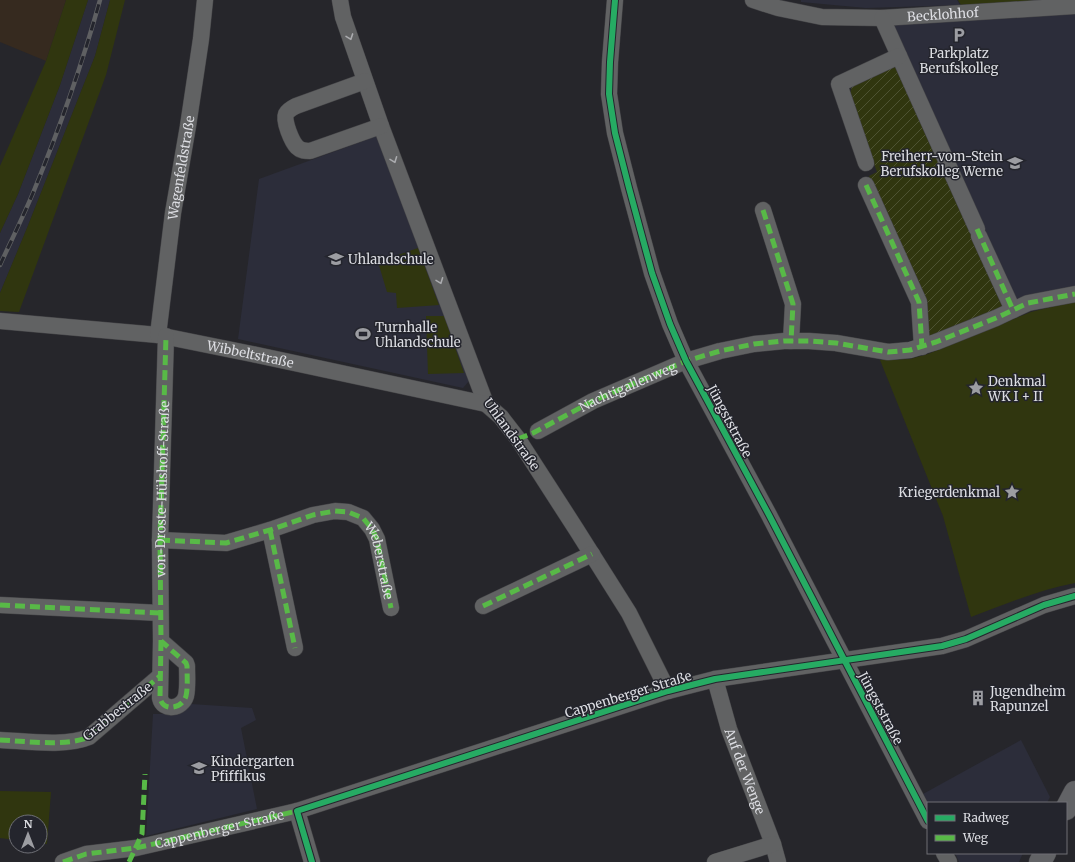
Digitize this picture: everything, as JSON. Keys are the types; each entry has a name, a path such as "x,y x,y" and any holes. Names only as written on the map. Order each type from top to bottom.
{"street":[{"name":"Wagenfeldstraße","path":"162,336 173,213 188,126 201,39 205,0"},
{"name":"Uhlandstraße","path":"340,0 343,18 381,126 486,404 501,417 518,439 592,554 629,613 668,691"},
{"name":"Jüngststraße","path":"615,0 609,94 615,133 652,273 670,324 686,360 927,819"},
{"name":"Becklohhof","path":"753,0 778,8 822,18 882,18 1075,6"},
{"path":"882,18 1013,310"},
{"path":"866,163 839,84 899,56"},
{"path":"365,81 290,109 286,114 286,122 294,142 298,148 303,151 310,151 381,126"},
{"path":"866,185 919,302 922,347"},
{"path":"763,210 793,304 791,341"},
{"name":"Nachtigallenweg","path":"538,431 593,401 686,360 720,351 754,344 791,341 836,343 888,352 910,350 922,347 996,318 1028,303 1075,294"},
{"name":"Wibbeltstraße","path":"6,322 162,336 486,404"},
{"name":"von-Droste-Hülshoff-Straße","path":"161,641 186,663 187,666 186,695 184,700 178,706 165,706 161,703 160,540 162,336"},
{"name":"Weberstraße","path":"160,540 226,543 313,515 335,511 348,512 363,518 372,529 377,539 390,608"},
{"path":"270,530 295,648"},
{"path":"483,606 592,554"},
{"name":"Cappenberger Straße","path":"63,862 86,854 133,855 297,811 668,691 714,680 942,646 976,635 1044,605 1071,599"},
{"path":"0,605 160,613"},
{"name":"Grabbestraße","path":"0,740 68,743 80,741 88,737 160,676"},
{"name":"Auf der Wenge","path":"714,680 729,729 773,844 778,862"},
{"path":"297,811 312,862"},
{"path":"720,861 773,844"}],"shaded area":[{"path":"0,0 66,0 46,61 0,42"},
{"path":"88,0 110,0 95,56 0,293 0,233 18,194 60,85"},
{"path":"801,0 957,0 960,5 866,8 801,2"},
{"name":"Freiherr-vom-Stein Berufskolleg Werne","path":"1075,10 1075,288 1016,299 892,24"},
{"name":"Uhlandschule","path":"377,136 469,381 463,388 238,339 259,179"},
{"name":"Kindergarten Pfiffikus","path":"191,704 252,708 256,720 241,728 257,809 146,836 153,714 179,714"},
{"path":"1021,740 1050,797 1048,802 927,802 923,794"},
{"path":"955,854 1023,854 1019,862 959,862"}],"green space":[{"path":"66,0 88,0 60,85 18,194 0,233 0,166 46,61"},
{"path":"110,0 125,0 106,75 19,312 0,311 0,293 95,56"},
{"path":"958,0 1047,0 961,5"},
{"path":"899,56 1013,310 926,340 922,301 869,176 877,172 849,96 854,81"},
{"path":"418,248 439,305 397,308 396,293 387,292 378,262"},
{"path":"1075,301 1075,583 1035,593 971,617 943,516 880,360 910,359 928,354 1031,312"},
{"path":"426,316 444,316 464,373 428,374"},
{"path":"0,791 51,792 48,831 48,814 8,814 8,839 0,838"}],"railway":[{"path":"0,265 29,202 52,145 78,73 100,0"}],"marked path":[{"path":"866,185 919,302 922,347"},
{"path":"763,210 793,304 791,341"},
{"path":"977,229 1013,310"},
{"path":"518,439 533,433 593,401 686,361 720,351 754,344 784,341 836,343 888,352 910,350 936,342 996,318 1028,303 1075,294"},
{"path":"161,641 160,698 165,705 168,707 173,707 181,704 186,696 187,666 186,663 161,641 160,540 166,336"},
{"path":"160,540 226,543 313,515 335,511 348,512 363,518 372,529 377,539 391,608"},
{"path":"270,530 295,648"},
{"path":"483,606 592,554"},
{"path":"0,605 160,613"},
{"path":"0,740 57,743 80,740 89,737 160,676"},
{"path":"129,862 142,834 145,774"},
{"path":"63,862 86,854 136,848 297,811"}],"cycle path":[{"path":"615,0 609,94 615,133 652,273 670,324 686,361 769,515 927,819"},
{"path":"312,862 297,811 668,691 715,679 942,646 966,639 1044,605 1075,596"}],"place":[{"name":"Parkplatz Berufskolleg","path":"959,35"},
{"name":"Freiherr-vom-Stein Berufskolleg Werne","path":"1015,163"},
{"name":"Uhlandschule","path":"336,259"},
{"name":"Turnhalle Uhlandschule","path":"363,334"},
{"name":"Denkmal WK I + II","path":"976,388"},
{"name":"Kriegerdenkmal","path":"1012,492"},
{"name":"Jugendheim Rapunzel","path":"978,698"},
{"name":"Kindergarten Pfiffikus","path":"199,768"}]}
